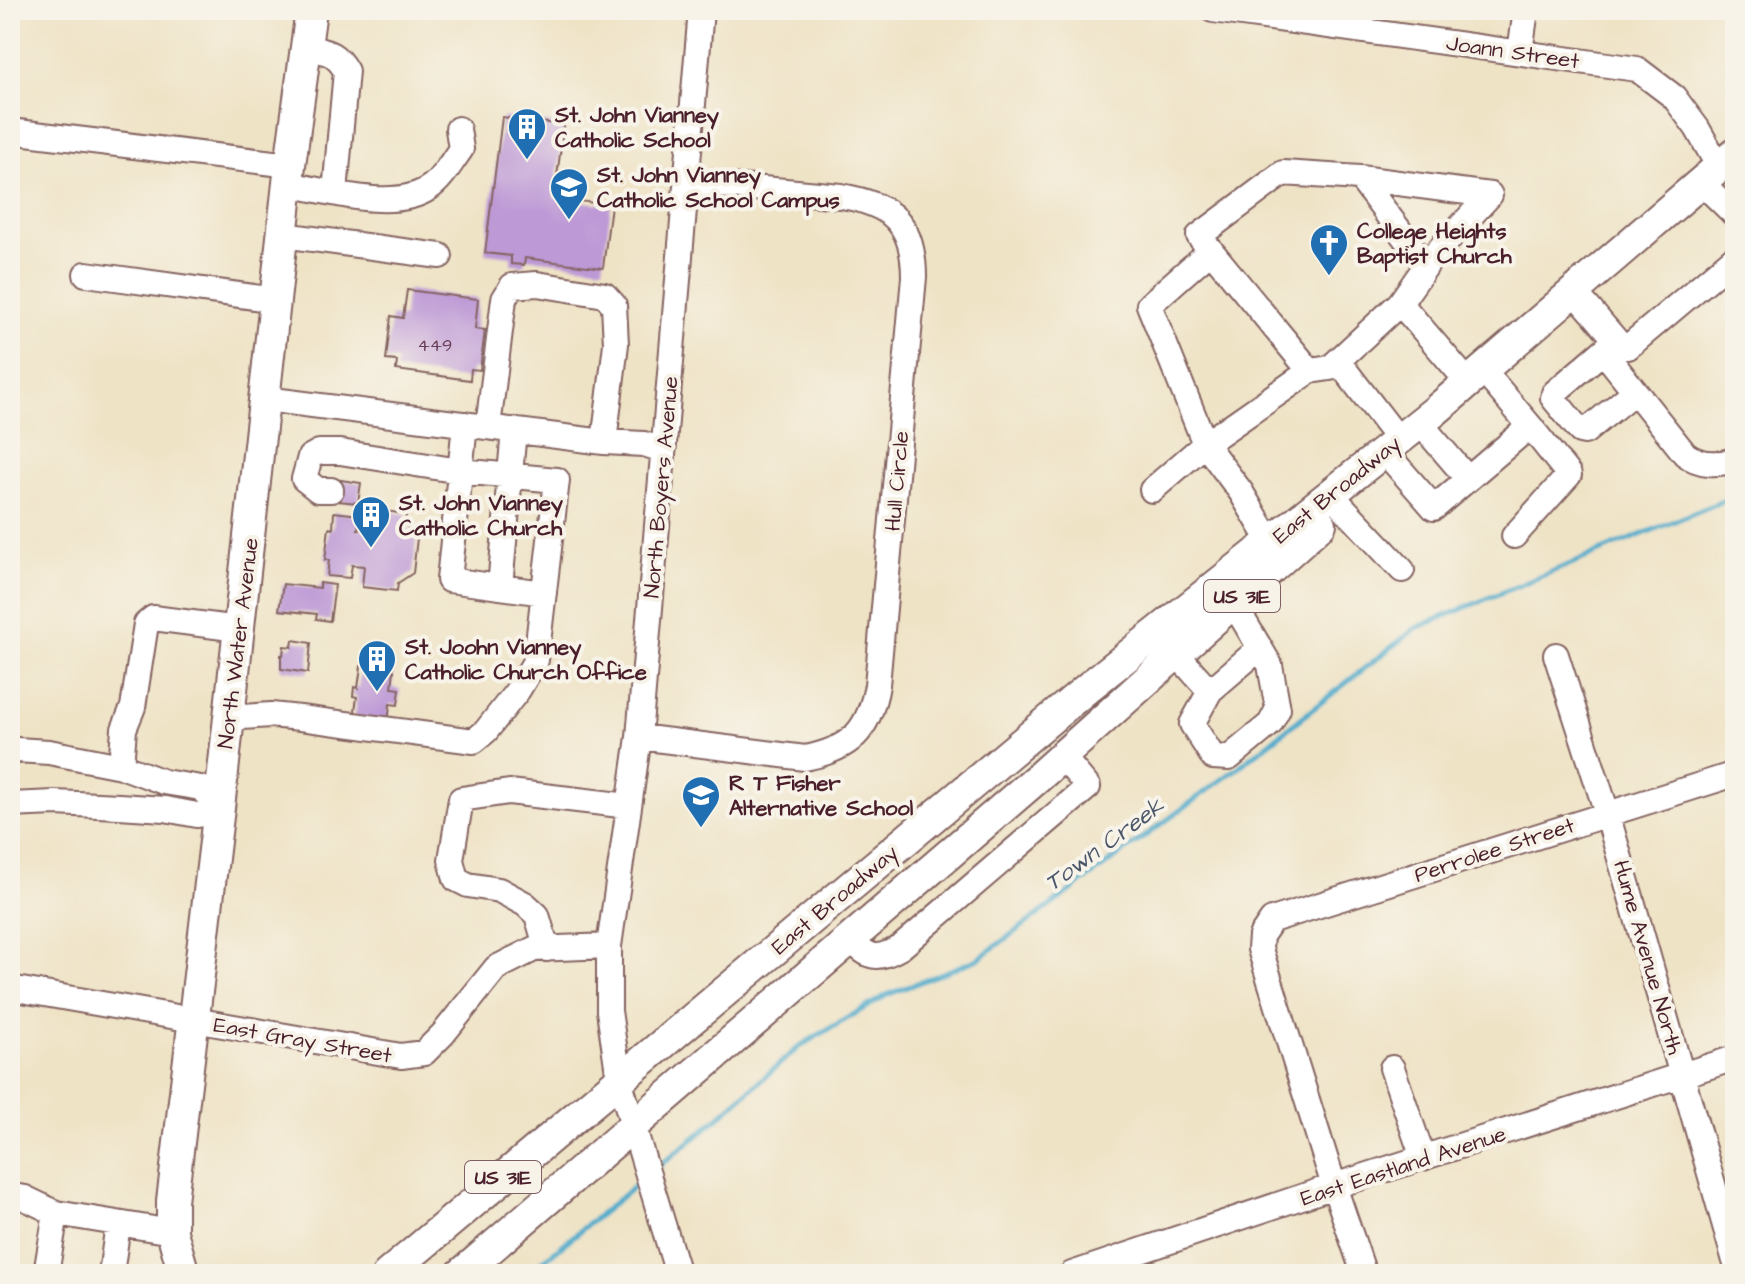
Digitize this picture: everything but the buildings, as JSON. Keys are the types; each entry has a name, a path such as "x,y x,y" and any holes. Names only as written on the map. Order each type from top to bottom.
{"main road":[{"name":"North Water Avenue","path":"184,1274 172,1232 172,1201 289,174 311,10"},
{"name":"East Broadway","path":"388,1274 619,1079 1167,643 1234,604 1475,375 1718,168"},
{"name":"East Broadway","path":"461,1274 1062,756 1167,643 1270,541 1412,437"}],"street":[{"name":"North Boyers Avenue","path":"678,1274 619,1079 609,1011 609,946 639,737 701,10"},
{"name":"Joann Street","path":"1213,10 1296,15 1637,69 1674,97 1697,128 1718,168 1735,215"},
{"path":"1520,52 1526,10"},
{"path":"306,47 328,52 339,59 346,71 335,192"},
{"path":"10,131 289,174 335,192 379,199 409,199 431,187 461,149 458,129"},
{"path":"1152,490 1205,444 1310,371 1330,368 1400,303 1425,265 1490,195 1360,178 1283,173 1199,236 1310,371"},
{"path":"1360,178 1425,265"},
{"name":"Hull Circle","path":"639,737 805,758 824,755 843,745 863,728 873,708 877,685 914,277 914,256 909,237 899,220 882,207 863,199 686,182"},
{"path":"283,235 440,256"},
{"path":"1211,250 1149,305 1205,444 1241,492 1270,541"},
{"path":"1635,391 1585,432 1580,431 1552,396 1609,346 1628,347 1735,257"},
{"path":"86,274 276,300"},
{"path":"544,593 449,580 460,471 476,426 504,299 512,286 537,284 605,295 614,305 616,344 604,442"},
{"path":"1574,291 1635,391 1691,459 1708,463 1735,460"},
{"path":"1400,303 1530,426 1569,475 1514,536"},
{"path":"1338,361 1412,437 1468,479"},
{"path":"265,399 604,442 644,444 663,450"},
{"path":"1412,437 1434,508 1530,426"},
{"path":"500,587 514,430"},
{"path":"228,718 271,715 474,741 486,731 518,690 536,660 557,480 460,471 340,452 319,452 310,457 304,479 318,490 331,490"},
{"path":"1341,505 1402,570"},
{"path":"1234,604 1260,648 1270,665 1278,709 1270,724 1229,758 1213,757 1192,724 1210,691 1260,648"},
{"path":"121,766 124,729 133,707 146,624 153,618 239,629"},
{"path":"1167,643 1210,691"},
{"name":"Hume Avenue North","path":"1556,655 1607,813 1735,1261"},
{"path":"10,754 16,750 49,752 121,766 164,782 201,788 219,808 197,815 119,806 55,803 10,805"},
{"path":"850,939 866,955 880,956 901,947 1088,787 1062,756"},
{"name":"Perrolee Street","path":"1334,1186 1260,949 1261,936 1272,920 1735,774"},
{"path":"547,949 537,915 525,904 499,890 468,885 456,879 451,860 461,799 509,792 629,806"},
{"path":"968,838 993,868"},
{"name":"East Gray Street","path":"10,988 401,1056 424,1053 496,968 534,949 609,946"},
{"name":"East Eastland Avenue","path":"1072,1274 1144,1263 1334,1186 1735,1058"},
{"path":"1392,1068 1423,1158"},
{"path":"1334,1186 1364,1274"},
{"path":"10,1196 25,1198 56,1213 172,1232"},
{"path":"46,1274 56,1213"},
{"path":"111,1274 118,1224"}],"waterway":[{"name":"Town Creek","path":"655,1169 800,1046 887,995 978,959 1235,770 1416,628 1735,496"},
{"name":"Town Creek","path":"527,1274 641,1181"}],"place":[{"name":"St. John Vianney Catholic School","path":"527,161"},
{"name":"St. John Vianney Catholic School Campus","path":"569,221"},
{"name":"College Heights Baptist Church","path":"1329,277"},
{"name":"St. John Vianney Catholic Church","path":"371,549"},
{"name":"St. Joohn Vianney Catholic Church Office","path":"377,693"},
{"name":"R T Fisher Alternative School","path":"701,829"}]}
